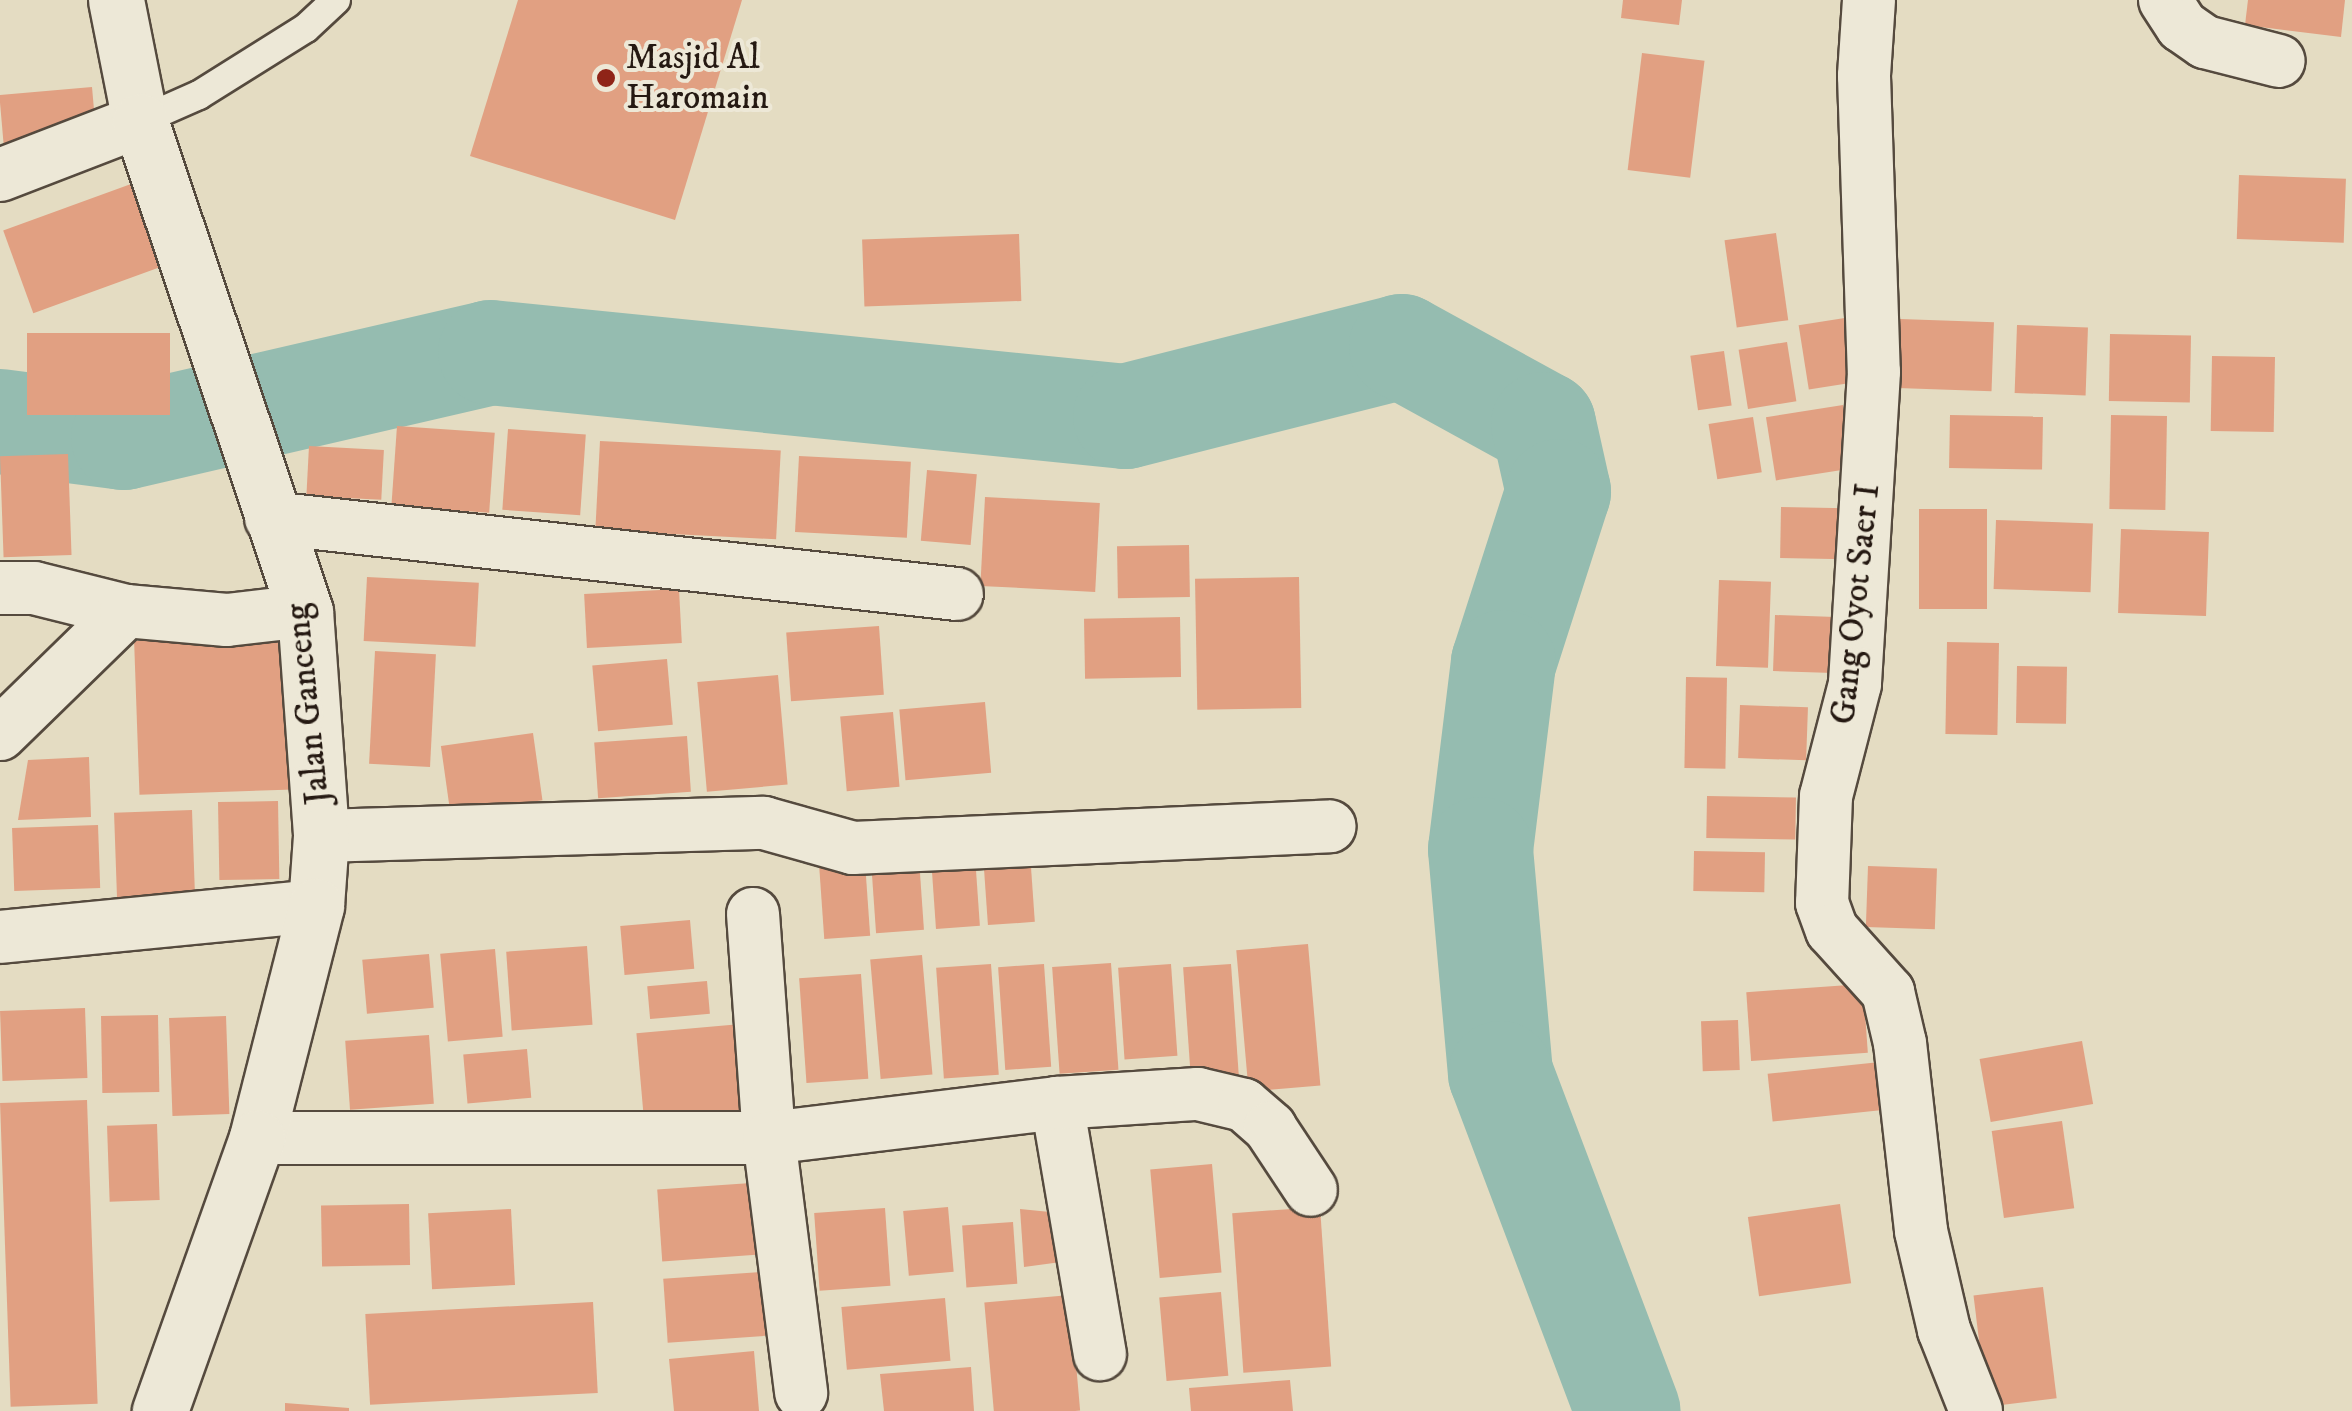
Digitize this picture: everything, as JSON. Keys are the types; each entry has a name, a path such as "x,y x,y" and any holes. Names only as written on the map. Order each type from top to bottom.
{"street":[{"name":"Jalan Ganceng","path":"116,0 140,121 305,611 321,836 316,906 257,1138 160,1411"},
{"name":"Gang Oyot Saer I","path":"1869,0 1864,76 1872,410 1855,684 1826,796 1822,904 1832,930 1888,992 1921,1230 1944,1330 1976,1411"},
{"path":"2165,0 2182,26 2206,42 2279,61"},
{"path":"0,175 140,121"},
{"path":"271,518 956,594"},
{"path":"0,588 34,588 126,611 228,620 305,611"},
{"path":"0,734 126,611"},
{"path":"321,836 754,823 787,825 853,848 1329,826"},
{"path":"0,937 316,906"},
{"path":"753,914 770,1138 802,1392"},
{"path":"257,1138 770,1138 1056,1103 1198,1094 1244,1106 1270,1128 1312,1190"},
{"path":"1056,1103 1100,1354"}],"lane":[{"path":"140,121 199,95 306,28 336,0"}],"building":[{"name":"Masjid Al Haromain","path":"518,0 742,0 675,220 470,156"},
{"path":"1623,0 1682,0 1679,25 1621,18"},
{"path":"2248,0 2345,0 2341,37 2245,25"},
{"path":"1642,53 1705,61 1690,178 1628,170"},
{"path":"92,87 97,139 4,147 0,95"},
{"path":"2239,175 2346,179 2344,243 2237,239"},
{"path":"131,184 161,267 33,313 3,231"},
{"path":"1776,233 1788,320 1737,327 1725,240"},
{"path":"1019,234 1021,301 864,306 862,239"},
{"path":"1851,317 1861,381 1809,389 1799,325"},
{"path":"1900,319 1994,322 1992,391 1898,388"},
{"path":"2017,325 2088,327 2086,395 2015,393"},
{"path":"27,333 170,333 170,415 27,415"},
{"path":"2110,334 2191,335 2190,402 2109,401"},
{"path":"1787,342 1796,401 1748,409 1739,350"},
{"path":"1724,351 1732,405 1698,410 1690,356"},
{"path":"2212,356 2275,357 2274,432 2211,431"},
{"path":"1843,405 1853,468 1776,480 1766,417"},
{"path":"1950,415 2043,417 2042,470 1949,468"},
{"path":"2111,415 2167,416 2165,510 2109,509"},
{"path":"1753,417 1762,472 1717,479 1709,424"},
{"path":"397,426 495,433 489,513 391,506"},
{"path":"508,429 586,434 580,515 502,510"},
{"path":"600,441 781,450 776,539 595,530"},
{"path":"309,446 384,450 381,500 306,496"},
{"path":"68,454 72,555 4,557 0,456"},
{"path":"799,456 911,462 907,538 795,532"},
{"path":"927,470 977,474 971,545 921,541"},
{"path":"985,497 1100,503 1095,592 980,586"},
{"path":"1781,507 1846,508 1845,559 1780,558"},
{"path":"1919,509 1987,509 1987,609 1919,609"},
{"path":"1996,520 2093,523 2091,592 1994,589"},
{"path":"2121,529 2209,532 2206,616 2118,613"},
{"path":"1189,545 1190,597 1118,598 1117,546"},
{"path":"367,577 479,583 475,647 364,641"},
{"path":"1299,577 1301,708 1197,710 1195,579"},
{"path":"1719,580 1771,582 1768,668 1716,666"},
{"path":"679,589 682,643 587,648 584,594"},
{"path":"1775,615 1843,617 1841,673 1773,671"},
{"path":"1180,617 1181,677 1085,679 1084,619"},
{"path":"879,626 884,695 791,701 786,632"},
{"path":"304,635 309,789 139,795 134,641"},
{"path":"1947,642 1999,643 1997,735 1945,734"},
{"path":"375,651 436,654 430,767 369,764"},
{"path":"667,659 673,725 598,731 592,666"},
{"path":"2017,666 2067,667 2066,724 2016,723"},
{"path":"778,675 788,785 707,792 697,682"},
{"path":"1686,677 1727,678 1725,769 1684,768"},
{"path":"985,702 991,773 906,780 899,709"},
{"path":"1740,705 1808,707 1806,760 1738,758"},
{"path":"893,712 900,787 847,791 840,717"},
{"path":"533,733 542,800 450,813 441,746"},
{"path":"687,736 691,792 598,798 594,742"},
{"path":"89,757 91,817 18,820 28,760"},
{"path":"1707,796 1796,798 1795,840 1706,838"},
{"path":"278,801 279,879 219,880 218,802"},
{"path":"192,810 195,900 117,903 114,813"},
{"path":"98,825 100,888 14,891 12,828"},
{"path":"1694,851 1765,852 1764,892 1693,891"},
{"path":"1030,853 1035,922 988,925 983,856"},
{"path":"975,856 980,926 936,929 931,859"},
{"path":"919,859 924,930 876,933 871,862"},
{"path":"865,862 870,936 824,939 819,865"},
{"path":"1868,866 1937,868 1935,929 1866,927"},
{"path":"690,920 694,969 625,975 620,926"},
{"path":"1308,944 1320,1085 1249,1092 1236,950"},
{"path":"587,946 593,1025 512,1030 506,952"},
{"path":"495,949 503,1037 448,1041 440,954"},
{"path":"429,954 434,1008 367,1014 362,960"},
{"path":"922,955 932,1075 881,1079 870,960"},
{"path":"1111,963 1118,1070 1060,1074 1052,967"},
{"path":"991,964 999,1075 944,1079 936,968"},
{"path":"1044,964 1051,1067 1005,1070 998,967"},
{"path":"1171,964 1177,1056 1125,1059 1118,968"},
{"path":"1231,964 1239,1077 1191,1080 1183,967"},
{"path":"861,974 868,1079 806,1083 799,978"},
{"path":"707,981 710,1014 650,1019 647,986"},
{"path":"1863,984 1868,1053 1751,1061 1746,992"},
{"path":"85,1008 87,1078 2,1081 0,1011"},
{"path":"158,1015 159,1092 102,1093 101,1016"},
{"path":"226,1016 229,1114 172,1116 169,1018"},
{"path":"1738,1020 1740,1070 1703,1071 1701,1021"},
{"path":"741,1024 750,1122 645,1131 636,1033"},
{"path":"429,1035 434,1104 350,1110 345,1041"},
{"path":"2082,1041 2093,1104 1991,1122 1980,1059"},
{"path":"527,1049 531,1098 468,1103 463,1055"},
{"path":"1880,1062 1885,1110 1773,1122 1768,1074"},
{"path":"87,1100 98,1404 11,1407 0,1103"},
{"path":"2062,1121 2074,1208 2004,1218 1992,1131"},
{"path":"157,1124 160,1200 110,1202 107,1126"},
{"path":"1212,1164 1221,1273 1160,1278 1150,1169"},
{"path":"751,1183 756,1255 662,1261 657,1190"},
{"path":"409,1204 410,1265 322,1267 321,1206"},
{"path":"1840,1204 1851,1283 1759,1296 1748,1217"},
{"path":"948,1207 954,1272 909,1276 903,1211"},
{"path":"1320,1207 1331,1367 1243,1373 1232,1213"},
{"path":"885,1208 890,1286 820,1291 814,1213"},
{"path":"511,1209 515,1285 432,1289 428,1213"},
{"path":"1020,1209 1060,1213 1061,1262 1024,1267"},
{"path":"1013,1222 1017,1284 966,1287 962,1226"},
{"path":"761,1272 765,1336 668,1343 663,1279"},
{"path":"2043,1287 2057,1398 1987,1407 1974,1296"},
{"path":"1221,1292 1228,1376 1167,1381 1159,1297"},
{"path":"1070,1295 1080,1411 994,1411 984,1302"},
{"path":"945,1298 950,1361 847,1370 841,1307"},
{"path":"593,1302 598,1393 370,1405 365,1314"},
{"path":"754,1351 759,1411 674,1411 669,1359"},
{"path":"971,1367 974,1411 884,1411 880,1374"},
{"path":"1290,1380 1293,1411 1191,1411 1189,1388"},
{"path":"285,1403 349,1408 349,1411 285,1411"}],"waterway":[{"path":"0,421 123,437 490,352 1125,416 1401,346 1543,424 1558,491 1503,662 1480,849 1500,1073 1628,1411"}],"place":[{"name":"Masjid Al Haromain","path":"606,78"}]}
